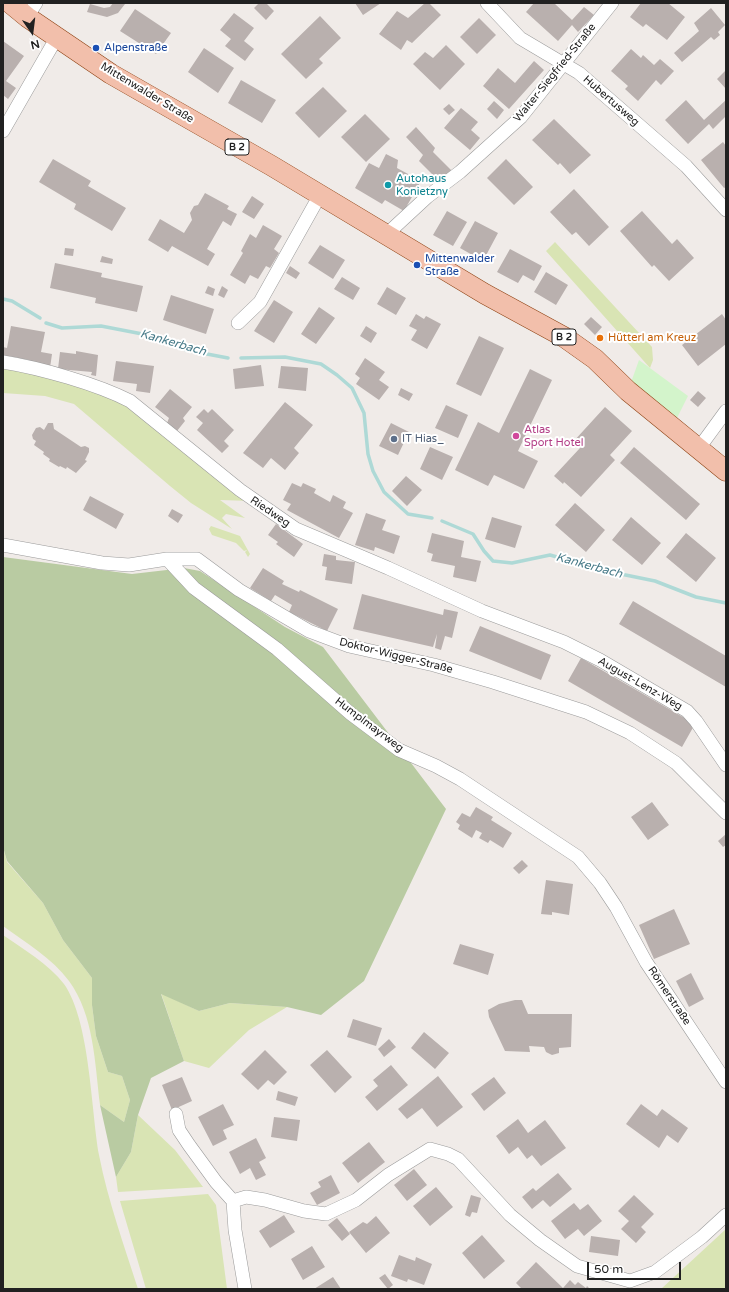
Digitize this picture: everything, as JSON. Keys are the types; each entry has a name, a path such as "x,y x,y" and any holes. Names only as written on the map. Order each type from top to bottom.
{"main road":[{"name":"Mittenwalder Straße","path":"10,3 32,10 58,37 111,74 387,234 485,294 564,337 595,359 633,395 726,471"}],"street":[{"name":"Hubertusweg","path":"487,3 520,38 579,73 686,166 726,210"},
{"name":"Walter-Siegfried-Straße","path":"387,234 427,197 460,172 521,117 565,64 612,3"},
{"path":"3,131 58,37"},
{"path":"238,324 260,302 320,195"},
{"name":"Riedweg","path":"3,362 78,382 130,401 228,482 296,529 388,568 482,611 554,640"},
{"path":"699,448 726,411"},
{"name":"Doktor-Wigger-Straße","path":"3,545 102,563 129,565 167,559 197,560 238,590 309,632 349,646 434,665 493,682 586,712 630,733 676,763 726,813"},
{"name":"Humplmayrweg","path":"167,559 194,588 277,649 351,714 399,750 436,766 460,779 578,857 600,883 616,907"},
{"name":"August-Lenz-Weg","path":"554,640 564,642 600,660 687,711 696,721 726,765"},
{"name":"Römerstraße","path":"616,907 646,962 726,1082"},
{"path":"176,1114 179,1130 188,1145 216,1182 234,1201 235,1230 245,1289"},
{"path":"234,1201 246,1197 304,1211 326,1214 356,1200 388,1175 430,1149 448,1154 458,1160 510,1215 540,1240 577,1266 630,1281 655,1272 702,1236 726,1215"}],"green space":[{"path":"555,242 652,347 653,360 650,368 546,251"},
{"path":"639,360 688,396 673,426 629,388"},
{"path":"3,366 74,384 130,406 251,501 220,500 245,518 226,514 222,518 232,529 191,503 74,404 45,396 3,393"},
{"path":"211,526 240,536 250,554 248,557 245,552 247,550 244,551 236,543 212,535 209,529"},
{"path":"3,557 132,574 184,568 200,571 285,627 323,647 446,809 364,981 321,1015 287,1007 230,1003 199,1011 161,994 184,1061 151,1078 138,1115 131,1152 116,1177 100,1105 124,1122 130,1100 122,1076 108,1072 96,1036 92,1005 92,978 63,940 43,903 7,861 3,847"},
{"path":"3,847 7,862 43,903 63,940 92,978 92,1005 96,1036 108,1072 122,1076 130,1100 124,1122 100,1105 95,1057 88,1024 84,1009 69,981 55,965 3,926"},
{"path":"3,935 51,970 64,984 73,1000 84,1042 99,1155 107,1189 138,1289 3,1289"},
{"path":"161,993 199,1011 230,1003 287,1007 249,1030 209,1068 184,1061"},
{"path":"138,1115 175,1150 203,1187 118,1192 116,1177 131,1152"},
{"path":"208,1194 216,1205 227,1289 146,1289 120,1201"},
{"path":"726,1229 726,1289 661,1289"}],"building":[{"path":"113,3 125,4 118,13 107,17 87,12 90,4 104,8 110,7"},
{"path":"259,3 268,3 267,4 274,11 266,20 254,8"},
{"path":"355,3 381,3 363,15"},
{"path":"425,3 429,3 441,15 412,43 407,40 401,50 379,34 397,11 408,18"},
{"path":"534,3 554,3 572,20 584,7 594,15 578,32 572,25 558,41 526,12"},
{"path":"641,3 668,3 685,17 667,40 646,24 643,27 630,17"},
{"path":"711,8 725,25 718,32 720,35 714,40 711,37 682,62 674,53 699,31 694,23"},
{"path":"135,9 171,33 156,54 120,31"},
{"path":"234,13 254,28 244,41 254,49 245,61 225,46 231,39 220,30"},
{"path":"320,16 341,38 319,59 323,63 306,79 281,54"},
{"path":"479,18 496,35 477,54 460,37"},
{"path":"3,41 24,56 6,81 16,88 8,99 3,95"},
{"path":"446,45 465,64 440,90 413,64 425,52 433,58"},
{"path":"204,48 234,68 218,93 188,72"},
{"path":"631,49 641,58 643,55 654,65 660,59 674,71 661,85 656,80 638,101 625,89 628,86 611,71"},
{"path":"534,61 544,70 509,109 483,86 498,68 515,83"},
{"path":"726,70 726,89 717,79"},
{"path":"241,80 276,100 262,123 228,103"},
{"path":"323,87 347,111 319,138 295,113"},
{"path":"686,100 704,120 726,100 726,116 713,129 709,124 688,144 665,120"},
{"path":"494,101 504,110 497,119 487,109"},
{"path":"449,104 455,110 449,115 443,109"},
{"path":"461,108 478,122 471,130 480,138 470,150 444,128"},
{"path":"365,114 390,139 366,162 341,137"},
{"path":"554,119 591,155 570,174 560,163 558,165 532,140"},
{"path":"416,127 435,148 433,152 452,171 441,183 419,161 423,155 406,137"},
{"path":"723,142 726,146 726,187 724,188 701,160"},
{"name":"Autohaus Konietzny","path":"386,154 398,160 397,168 421,181 404,211 385,200 382,204 355,188 369,163 379,168"},
{"path":"53,159 91,181 88,186 126,208 112,231 74,209 76,204 39,182"},
{"path":"506,159 533,187 514,205 487,178"},
{"path":"574,189 609,227 589,246 576,232 572,235 550,212"},
{"path":"205,193 229,206 227,209 237,214 231,226 223,221 207,249 215,254 208,266 172,246 168,252 148,240 160,219 184,233 192,220 190,213 194,206 198,205"},
{"path":"252,196 264,204 254,219 242,212"},
{"path":"447,211 467,222 453,246 433,235"},
{"path":"642,211 672,244 677,239 694,258 669,281 654,265 652,267 620,231"},
{"path":"475,221 498,233 483,261 460,248"},
{"path":"263,225 282,236 274,249 279,253 270,268 266,266 258,279 250,275 245,284 230,275 243,253 241,251 250,234 256,238"},
{"path":"320,245 345,260 333,279 308,263"},
{"path":"65,248 74,249 73,256 64,255"},
{"path":"510,249 542,266 534,281 523,275 518,283 497,272"},
{"path":"102,256 113,259 112,264 100,262"},
{"path":"55,263 102,273 101,277 143,286 137,312 95,303 96,298 50,288"},
{"path":"290,266 300,273 296,279 286,273"},
{"path":"546,272 568,285 556,305 534,292"},
{"path":"342,277 360,288 353,300 334,289"},
{"path":"208,286 215,289 213,296 205,293"},
{"path":"222,286 228,290 224,298 218,295"},
{"path":"387,287 406,298 396,315 377,304"},
{"path":"171,295 214,309 206,334 163,320"},
{"path":"274,300 293,312 274,343 254,331"},
{"path":"319,307 335,318 316,344 301,334"},
{"path":"416,314 424,319 426,316 441,324 427,349 411,340 417,330 409,326"},
{"path":"722,314 726,320 726,344 698,366 682,345"},
{"path":"591,317 602,327 595,335 584,324"},
{"path":"11,326 45,332 41,352 52,354 50,368 28,365 29,360 8,356 8,360 3,359 3,347 7,348"},
{"path":"366,326 377,333 371,343 360,336"},
{"path":"479,336 504,348 481,396 456,384"},
{"path":"76,351 98,355 96,376 91,375 92,372 58,369 60,352 76,354"},
{"path":"365,358 385,372 379,380 389,387 379,400 356,384 360,378 355,374"},
{"path":"116,361 154,366 150,393 136,391 137,384 113,381"},
{"path":"261,365 264,386 235,389 233,369"},
{"path":"281,366 308,368 306,391 278,388"},
{"path":"530,369 552,380 518,451 538,461 524,489 494,475 488,486 455,470 478,422 499,433"},
{"path":"401,388 413,394 409,401 398,395"},
{"path":"170,389 192,407 183,418 185,421 177,431 167,423 169,418 155,407"},
{"path":"698,391 706,398 698,407 690,400"},
{"path":"285,402 313,425 294,448 299,453 285,470 271,458 263,468 243,453"},
{"path":"446,405 468,415 458,438 435,428"},
{"path":"605,407 632,431 610,455 615,460 581,497 564,482 563,484 554,476 580,448 573,442"},
{"path":"204,409 208,413 212,409 234,430 224,441 229,446 222,453 197,430 203,423 196,417"},
{"path":"48,423 53,423 54,429 81,447 85,446 89,448 89,452 85,460 87,461 76,473 67,467 66,469 60,466 59,467 49,461 50,459 43,454 44,452 34,445 36,441 33,439 32,435 36,428 40,427 44,430"},
{"name":"IT Hias_","path":"391,423 409,432 398,455 379,446"},
{"path":"430,447 453,457 442,480 420,469"},
{"path":"634,447 700,504 686,520 620,463"},
{"path":"406,476 422,490 407,506 392,491"},
{"path":"292,483 301,487 303,483 316,489 314,493 330,502 333,495 346,502 343,508 353,513 339,538 287,510 291,504 283,500"},
{"path":"90,496 124,514 116,529 83,510"},
{"path":"575,503 605,530 586,552 555,525"},
{"path":"172,509 183,515 178,523 168,516"},
{"path":"366,513 386,520 382,530 400,536 394,554 375,547 374,551 355,545"},
{"path":"492,517 522,526 515,548 485,539"},
{"path":"631,517 661,543 642,565 612,540"},
{"path":"276,524 303,544 294,557 276,544 278,542 268,535"},
{"path":"432,533 464,541 461,557 481,561 476,582 453,577 455,566 431,561 433,554 427,552"},
{"path":"686,533 716,558 696,582 666,557"},
{"path":"324,554 336,556 336,560 355,562 352,584 325,580 327,567 322,566"},
{"path":"263,568 284,581 282,584 299,592 300,590 338,609 327,631 289,612 292,605 275,595 271,601 250,588"},
{"path":"362,594 443,615 444,609 458,612 452,638 445,636 441,650 435,648 437,634 433,647 353,629"},
{"path":"633,601 726,656 726,687 619,624"},
{"path":"480,626 551,655 541,680 469,651"},
{"path":"581,658 695,724 682,747 568,681"},
{"path":"652,802 669,825 648,840 631,817"},
{"path":"476,807 493,817 491,820 512,833 503,848 490,840 488,843 479,838 482,833 476,830 472,838 458,829 460,825 456,822 462,813 470,817"},
{"path":"726,834 726,845 723,847 718,841"},
{"path":"522,860 528,866 519,874 513,868"},
{"path":"546,880 573,884 569,915 552,912 552,915 541,914"},
{"path":"674,909 690,944 654,959 639,925"},
{"path":"460,944 494,954 488,975 453,964"},
{"path":"691,973 704,999 689,1007 676,981"},
{"path":"522,1000 528,1014 572,1014 571,1047 559,1048 559,1053 552,1055 546,1052 544,1047 529,1046 530,1052 505,1051 489,1017 488,1010 499,1004"},
{"path":"353,1019 382,1028 376,1046 347,1037"},
{"path":"424,1032 449,1053 435,1069 411,1048"},
{"path":"389,1039 396,1047 384,1057 378,1049"},
{"path":"265,1050 287,1072 274,1085 268,1080 258,1090 241,1074"},
{"path":"327,1050 352,1077 335,1093 310,1065"},
{"path":"391,1065 408,1085 377,1111 365,1097 378,1086 373,1080"},
{"path":"438,1076 463,1107 437,1127 422,1108 407,1119 398,1109"},
{"path":"182,1077 192,1101 172,1110 162,1085"},
{"path":"494,1077 506,1093 484,1111 471,1094"},
{"path":"278,1091 298,1097 295,1106 276,1100"},
{"path":"223,1104 234,1125 223,1130 227,1139 213,1146 198,1117"},
{"path":"641,1104 657,1116 662,1109 688,1128 678,1143 667,1135 659,1148 626,1124"},
{"path":"274,1117 300,1120 297,1141 271,1137"},
{"path":"518,1119 528,1133 545,1120 566,1148 541,1166 532,1155 527,1159 518,1147 509,1154 496,1136"},
{"path":"256,1138 266,1158 259,1162 266,1175 256,1180 250,1168 240,1174 229,1152"},
{"path":"369,1142 385,1162 358,1183 342,1163"},
{"path":"414,1169 427,1185 407,1201 394,1185"},
{"path":"558,1173 572,1189 550,1207 543,1200 532,1209 522,1197 533,1188 536,1191"},
{"path":"331,1175 340,1193 317,1205 310,1193 321,1187 318,1182"},
{"path":"436,1187 453,1207 430,1226 413,1206"},
{"path":"471,1195 481,1198 477,1213 472,1212 470,1217 465,1215"},
{"path":"634,1195 654,1214 641,1227 646,1232 636,1243 621,1229 629,1221 618,1211"},
{"path":"574,1203 580,1210 588,1204 602,1221 584,1236 578,1229 565,1239 551,1221"},
{"path":"284,1215 295,1232 270,1248 259,1231"},
{"path":"376,1216 390,1233 366,1253 349,1232 363,1222 367,1224"},
{"path":"337,1218 350,1234 342,1241 328,1225"},
{"path":"482,1235 505,1261 484,1279 462,1253"},
{"path":"591,1236 620,1240 618,1256 589,1252"},
{"path":"312,1246 325,1267 303,1280 291,1259"},
{"path":"399,1255 415,1261 416,1257 432,1264 424,1285 408,1279 407,1282 391,1276"},
{"path":"536,1262 563,1288 570,1280 575,1285 578,1282 590,1289 522,1289 516,1283"},
{"path":"385,1274 393,1285 388,1289 379,1278"},
{"path":"333,1277 341,1289 314,1289"}],"waterway":[{"name":"Kankerbach","path":"3,299 12,301 40,318"},
{"name":"Kankerbach","path":"46,323 62,328 101,326 158,337 186,350 228,358"},
{"name":"Kankerbach","path":"241,358 285,357 321,364 337,375 352,388 364,413 368,454 373,471 384,492 408,514 432,518"},
{"name":"Kankerbach","path":"442,521 473,534 484,551 493,561 512,563 550,555 606,571 655,581 696,597 726,603"}],"place":[{"name":"Alpenstraße","path":"96,48"},
{"name":"Autohaus Konietzny","path":"388,185"},
{"name":"Mittenwalder Straße","path":"417,265"},
{"name":"Hütterl am Kreuz","path":"600,338"},
{"name":"Atlas Sport Hotel","path":"516,436"},
{"name":"IT Hias_","path":"394,439"}]}
